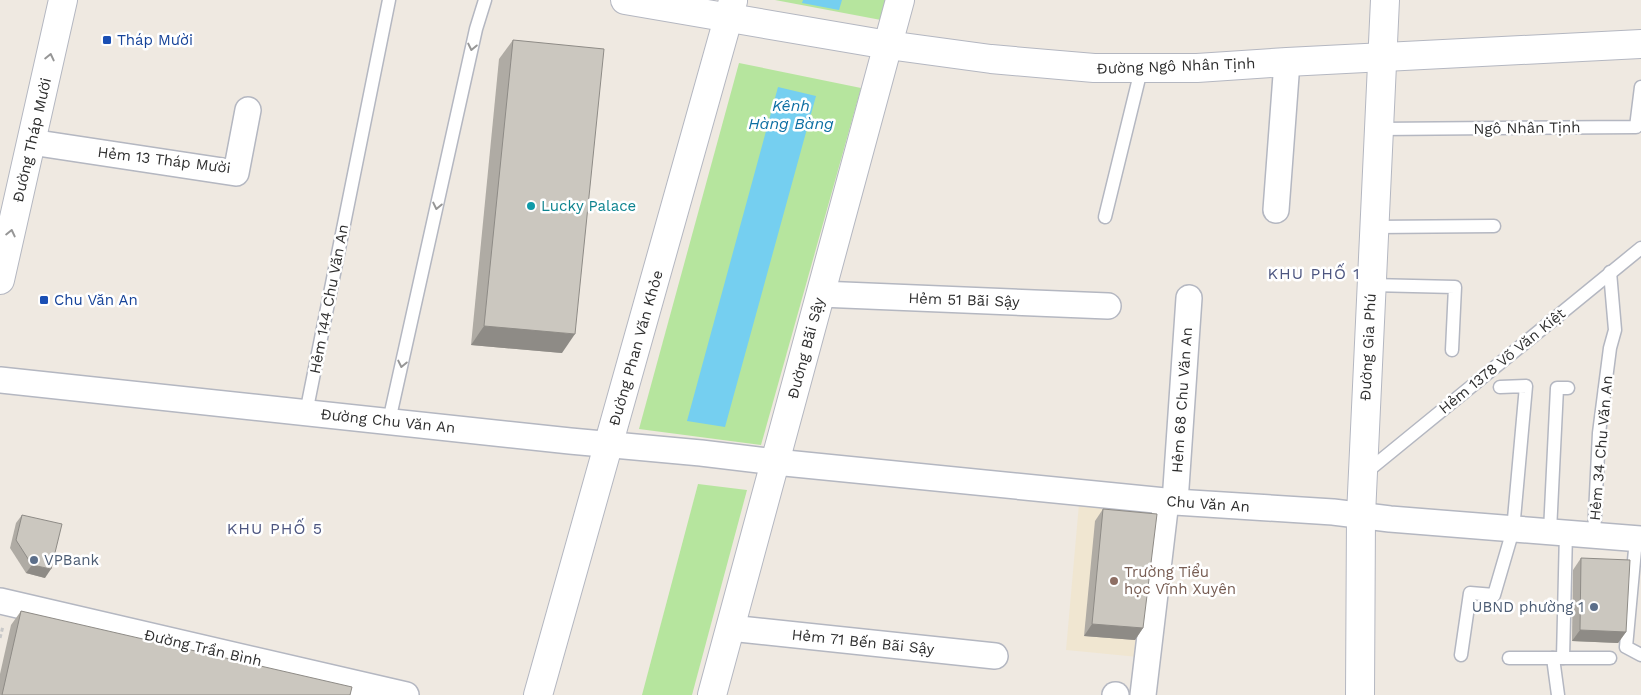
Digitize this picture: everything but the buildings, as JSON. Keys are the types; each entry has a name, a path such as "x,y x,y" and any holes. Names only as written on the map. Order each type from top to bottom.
{"street":[{"name":"Đường Tháp Mười","path":"0,280 63,0"},
{"name":"Đường Ngô Nhân Tịnh","path":"625,0 731,9 888,44 991,59 1052,66 1141,70 1641,44"},
{"name":"Đường Bãi Sậy","path":"712,695 900,0"},
{"name":"Đường Gia Phú","path":"1360,695 1361,515 1384,0"},
{"name":"Đường Phan Văn Khỏe","path":"538,695 731,9"},
{"path":"1276,210 1287,62"},
{"name":"Hẻm 13 Tháp Mười","path":"31,142 236,172 248,110"},
{"name":"Hẻm 51 Bãi Sậy","path":"820,294 1108,306"},
{"name":"Hẻm 68 Chu Văn An","path":"1143,695 1171,501 1189,298"},
{"name":"Đường Chu Văn An","path":"0,380 775,462"},
{"name":"Chu Văn An","path":"775,462 1171,501 1638,539"},
{"name":"Đường Trần Bình","path":"0,601 406,695"},
{"name":"Hẻm 71 Bến Bãi Sậy","path":"730,628 995,656"}],"lane":[{"name":"Hẻm 144 Chu Văn An","path":"306,413 389,0"},
{"path":"390,421 476,29 485,0"},
{"path":"1105,217 1141,70"},
{"name":"Ngô Nhân Tịnh","path":"1378,129 1639,126 1641,87"},
{"path":"1374,227 1494,226"},
{"name":"Hẻm 1378 Võ Văn Kiệt","path":"1363,475 1641,248"},
{"name":"Hẻm 34 Chu Văn An","path":"1594,536 1599,433 1610,348 1615,330 1610,272"},
{"path":"1371,285 1455,287 1452,350"},
{"path":"1461,655 1470,593 1494,595 1513,530 1526,386 1500,386"},
{"path":"1558,695 1557,388 1568,388"},
{"path":"1638,539 1626,647 1641,655"},
{"path":"1509,658 1610,658"}],"shaded area":[{"name":"Trường Tiểu học Vĩnh Xuyên","path":"1079,504 1163,511 1149,658 1066,650"}],"green space":[{"path":"775,0 886,0 881,20"},
{"path":"739,63 861,88 761,445 639,429"},
{"path":"698,484 747,490 692,695 642,695"}],"water":[{"path":"803,0 842,0 839,10 802,3"},
{"name":"Kênh Hàng Bàng","path":"778,87 816,96 725,427 687,421"}],"place":[{"name":"Tháp Mười","path":"107,40"},
{"name":"Lucky Palace","path":"531,206"},
{"name":"Chu Văn An","path":"44,300"},
{"name":"VPBank","path":"34,560"},
{"name":"Trường Tiểu học Vĩnh Xuyên","path":"1114,581"},
{"name":"UBND phường 1","path":"1594,607"}],"district":[{"name":"KHU PHỐ 1","path":"1314,273"},
{"name":"KHU PHỐ 5","path":"275,528"}]}
